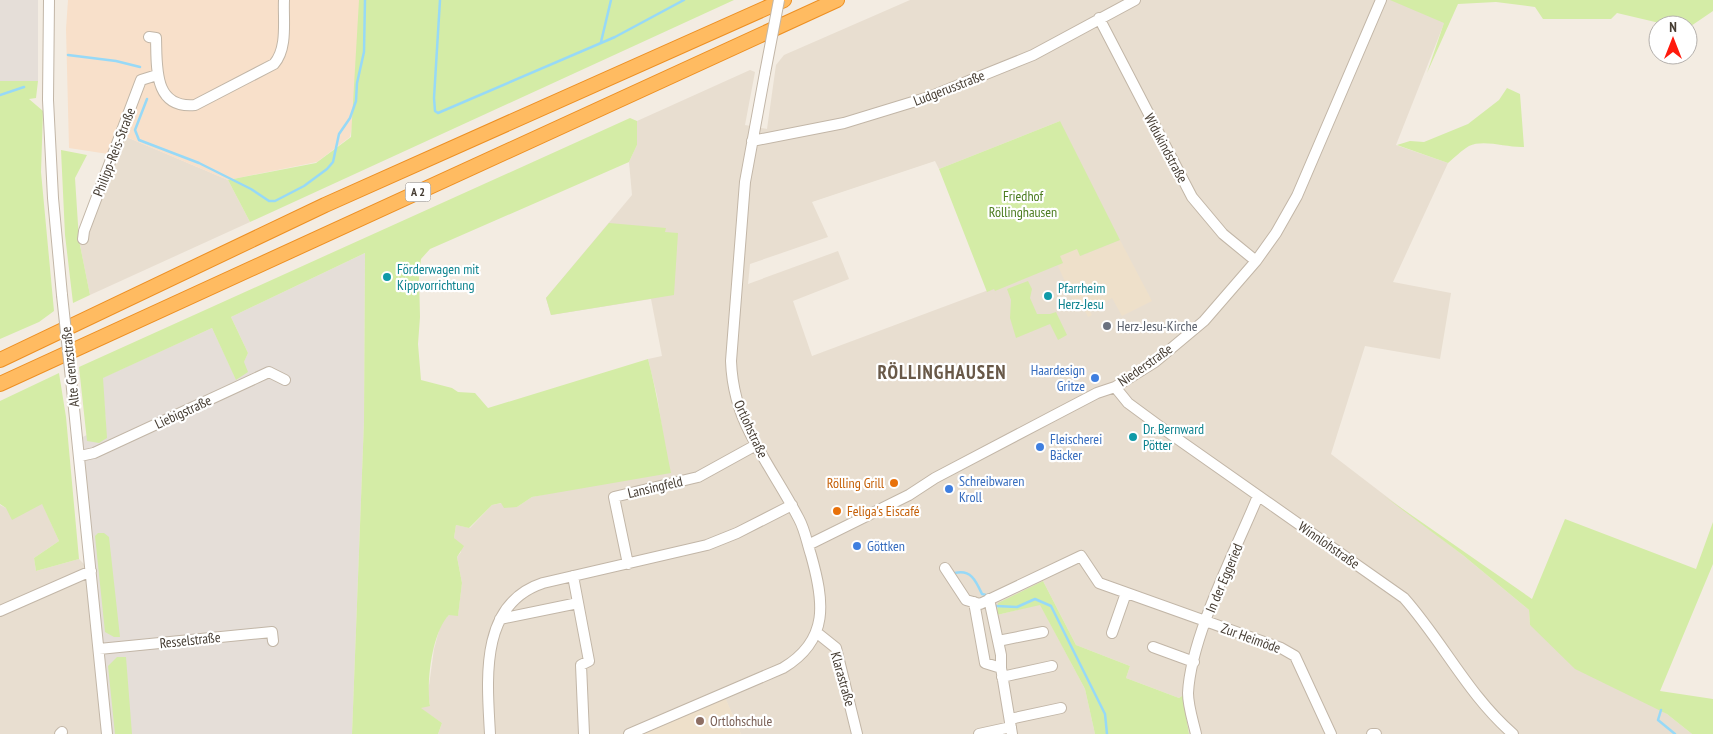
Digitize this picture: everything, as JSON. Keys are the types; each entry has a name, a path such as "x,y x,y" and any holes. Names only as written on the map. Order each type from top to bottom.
{"highway":[{"name":"A 2","path":"0,360 325,205 784,0"},
{"name":"A 2","path":"0,384 837,0"}],"street":[{"name":"Alte Grenzstraße","path":"49,0 48,100 53,198 107,734"},
{"path":"149,37 156,38 157,76 159,86 166,95 173,101 187,106 202,102 274,64 282,50 284,0"},
{"name":"Ortlohstraße","path":"629,734 783,668 798,659 809,647 816,632 822,605 800,521 756,445 737,403 732,383 731,361 743,204 752,140 779,0"},
{"name":"Ludgerusstraße","path":"752,140 762,140 844,123 930,97 1033,55 1135,0"},
{"name":"Niederstraße","path":"808,546 901,499 935,478 1097,393 1115,387 1155,362 1204,321 1256,261 1276,233 1297,196 1381,0"},
{"name":"Widukindstraße","path":"1099,18 1192,198 1223,234 1256,261"},
{"name":"Philipp-Reis-Straße","path":"83,239 84,231 141,80 157,76"},
{"name":"Liebigstraße","path":"80,456 94,453 269,372 285,380"},
{"name":"Winnlohstraße","path":"1115,387 1133,407 1404,598 1423,619 1457,671 1497,720 1513,734"},
{"name":"Lansingfeld","path":"628,564 614,497 698,477 756,445"},
{"name":"In der Eggeried","path":"1196,734 1188,694 1194,662 1206,622 1258,496"},
{"path":"490,734 489,663 500,619 510,602 522,593 543,583 707,545 737,533 792,505"},
{"name":"Zur Heimöde","path":"974,602 980,604 1081,556 1099,583 1281,648 1295,656 1331,734"},
{"path":"945,568 966,600 974,602 985,663 1001,672 1052,666"},
{"path":"0,611 91,571"},
{"path":"573,576 589,661 581,665 584,734"},
{"path":"1112,633 1126,593"},
{"path":"989,599 998,641 1001,672 1011,727"},
{"path":"500,619 578,603"},
{"name":"Resselstraße","path":"99,649 272,632 273,641"},
{"name":"Klarastraße","path":"816,632 836,648 857,734"},
{"path":"998,641 1043,632"},
{"path":"1153,647 1194,662"},
{"path":"979,734 1011,727 1061,708"}],"shaded area":[{"path":"0,0 38,0 38,81 0,81"},
{"path":"68,0 375,0 350,137 317,162 228,180 117,133 108,154 69,148 66,29"},
{"path":"910,0 1395,0 1445,21 1396,145 1448,163 1393,282 1451,293 1440,359 1365,346 1331,454 1464,556 1529,610 1530,625 1667,714 1692,734 1189,734 1185,694 1179,698 1126,678 1130,666 1076,645 1043,581 997,615 1040,604 1085,689 1095,734 741,734 724,696 633,734 438,734 442,723 420,708 430,705 428,693 434,649 441,623 449,615 458,615 462,583 457,557 461,552 454,538 456,525 470,528 492,505 502,503 517,507 532,497 565,490 664,440 657,396 648,359 662,356 651,299 551,315 546,298 632,195 629,162 637,145 637,121 750,70 755,72 745,125 767,129 776,65 784,55","holes":["1060,121 994,288 812,356 793,301 849,279 838,251 748,284 750,264 828,237 812,202 935,161 939,169"]},
{"path":"117,133 228,180 250,222 90,295 79,240"},
{"path":"1120,240 1152,301 1122,316 1112,298 1090,311 1092,315 1088,317 1079,298 1073,300 1058,266 1063,263 1060,256 1077,248 1081,256"},
{"path":"365,253 364,421 352,734 108,734 79,439 106,425 102,378 212,328 236,379 248,353 231,317"},
{"path":"42,503 59,541 34,558 36,571 79,559 91,571 107,734 0,734 0,505 6,508"},
{"name":"Ortlohschule","path":"724,695 741,734 633,734"}],"green space":[{"path":"359,0 734,0 250,222 228,180 316,163 351,137"},
{"path":"1390,0 1713,0 1713,11 1698,21 1698,15 1648,15 1648,20 1617,13 1611,19 1543,19 1535,7 1496,2 1458,4 1427,73 1444,23"},
{"path":"0,81 38,81 36,98 29,99 43,111 41,172 54,311 39,322 0,339"},
{"path":"1507,88 1520,94 1524,147 1475,144 1466,148 1448,163 1397,145 1410,141 1424,142 1468,124 1499,100"},
{"path":"630,118 637,121 637,145 629,162 430,249 421,259 418,344 421,380 452,388 458,392 475,393 488,408 648,359 671,473 532,497 517,507 504,508 501,503 492,505 469,528 456,525 454,538 464,546 457,557 462,583 458,616 449,615 438,633 430,671 430,706 421,708 442,723 438,734 352,734 364,421 365,253 231,317 248,353 244,362 248,372 236,380 212,328 103,378 107,438 99,443 87,441 79,367"},
{"name":"Friedhof Röllinghausen","path":"1060,121 1120,240 1080,256 1077,249 1060,256 1063,263 995,291 994,289 987,292 939,169"},
{"path":"61,150 87,155 75,178 79,240 90,295 73,303 65,235"},
{"path":"609,223 666,228 665,232 678,233 674,295 551,315 546,298"},
{"path":"1028,281 1032,289 1030,298 1037,314 1056,312 1067,335 1058,340 1050,324 1016,338 1010,318 1011,300 1007,289"},
{"path":"59,373 66,417 79,559 36,571 34,558 59,541 42,504 12,520 6,508 0,504 0,401"},
{"path":"1384,496 1532,599 1565,519 1696,569 1713,522 1713,564 1660,691 1713,699 1713,734 1692,734 1667,714 1575,669 1530,625 1529,610 1464,556"},
{"path":"98,533 104,533 109,537 120,637 114,637 105,632 95,536"},
{"path":"1043,581 1076,645 1130,666 1126,678 1179,698 1185,694 1184,703 1189,734 1095,734 1085,689 1040,605 997,615 998,603"},
{"path":"117,657 126,657 132,734 115,734 108,666"}],"waterway":[{"path":"147,99 135,130 139,140 199,163 251,189 269,201 275,201 304,186 327,169 333,162 339,134 350,118 356,101 357,83 364,52 365,0"},
{"path":"440,0 434,98 435,111 438,113 615,37 684,0"},
{"path":"601,42 611,0"},
{"path":"68,55 116,61 140,67"},
{"path":"0,95 24,87"},
{"path":"955,573 969,574 982,594 986,595"},
{"path":"996,606 1017,607 1035,599 1051,606 1105,714 1107,734"},
{"path":"1661,710 1658,720 1675,734"}],"place":[{"name":"Förderwagen mit Kippvorrichtung","path":"387,277"},
{"name":"Pfarrheim Herz-Jesu","path":"1048,296"},
{"name":"Herz-Jesu-Kirche","path":"1107,326"},
{"name":"Haardesign Gritze","path":"1095,378"},
{"name":"Dr. Bernward Pötter","path":"1133,437"},
{"name":"Fleischerei Bäcker","path":"1040,447"},
{"name":"Rölling Grill","path":"894,483"},
{"name":"Schreibwaren Kroll","path":"949,489"},
{"name":"Feliga's Eiscafé","path":"837,511"},
{"name":"Göttken","path":"857,546"},
{"name":"Ortlohschule","path":"700,721"}],"district":[{"name":"RÖLLINGHAUSEN","path":"942,372"}]}
